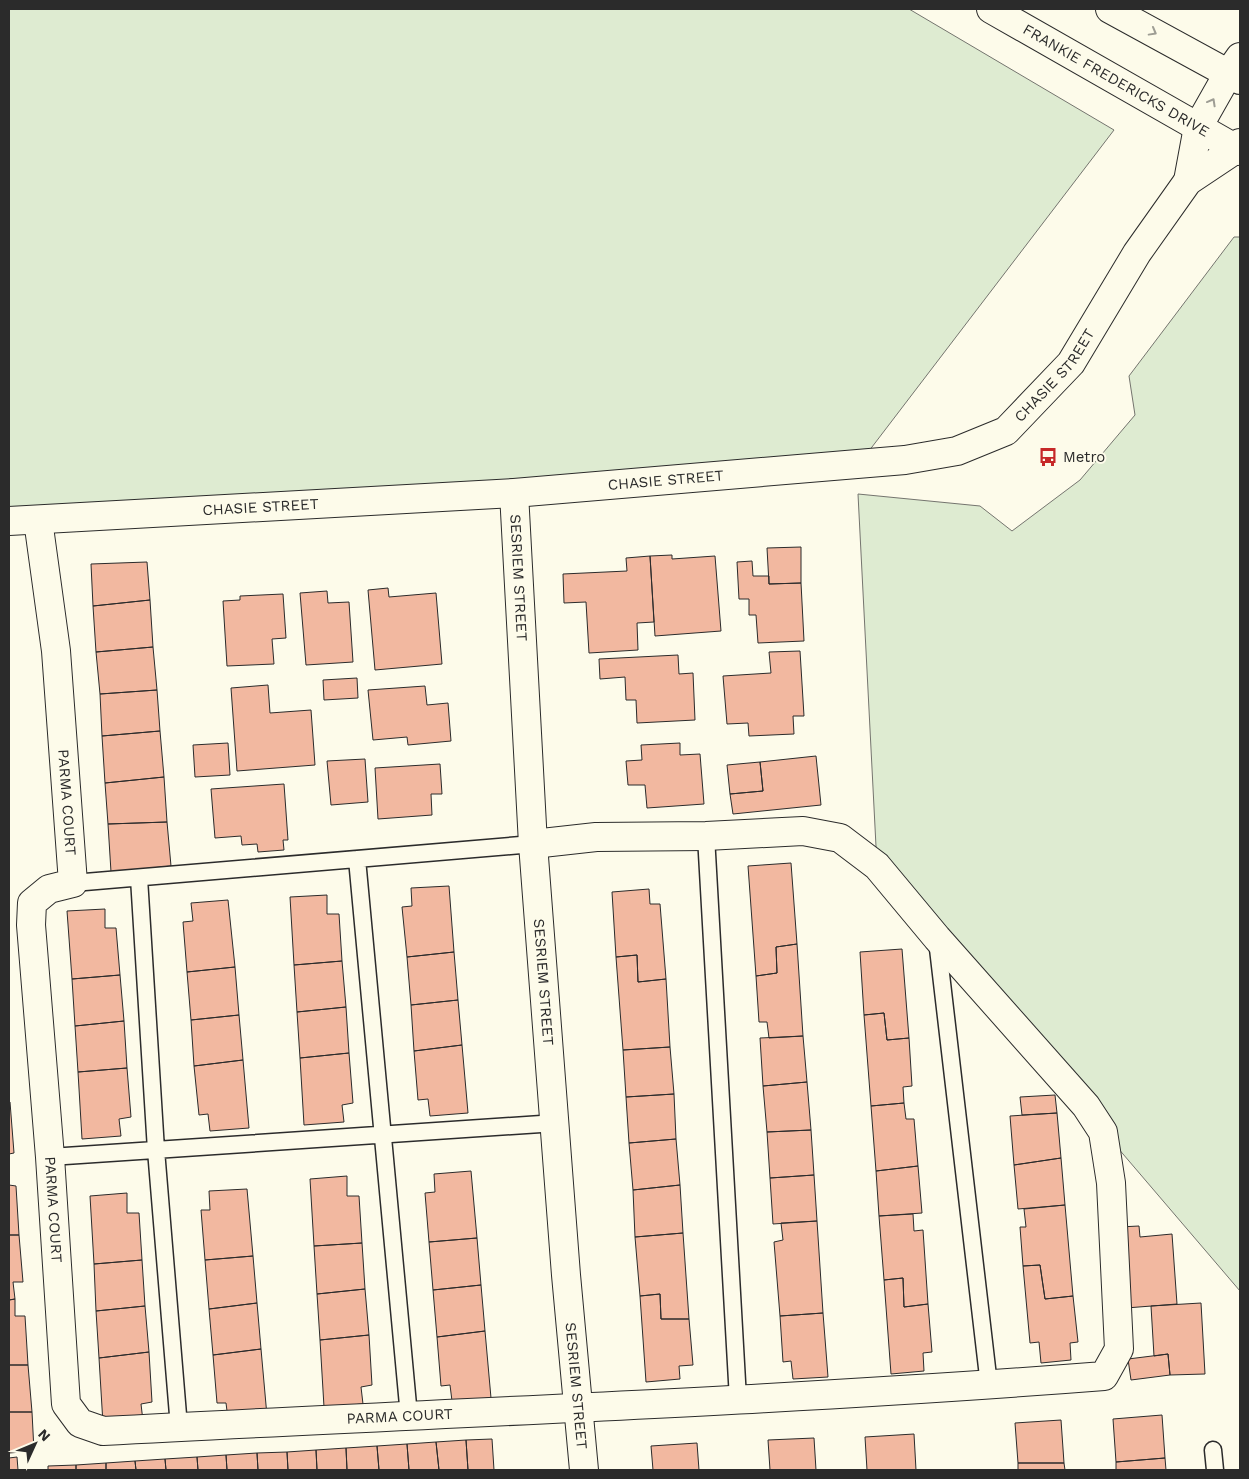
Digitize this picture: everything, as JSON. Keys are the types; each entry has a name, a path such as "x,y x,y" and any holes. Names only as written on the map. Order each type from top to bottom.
{"street":[{"name":"FRANKIE FREDERICKS DRIVE","path":"991,9 1198,127 1239,148"},
{"path":"1110,9 1236,70"},
{"name":"CHASIE STREET","path":"1188,181 1198,127 1236,70"},
{"name":"CHASIE STREET","path":"9,521 514,493 905,460 957,451 1006,430 1071,363 1137,252 1188,181 1239,148"},
{"name":"SESRIEM STREET","path":"514,493 533,844 556,1123 566,1274 584,1470"},
{"name":"PARMA COURT","path":"38,520 56,651 73,884 49,890 32,903 31,925 50,1157 66,1404 80,1423 102,1431 579,1408 1104,1376 1120,1349 1111,1183 1103,1132 1086,1106 937,938"},
{"path":"533,844 596,837 706,836 803,831 840,838 877,866 937,938"}],"lane":[{"path":"706,836 738,1399"},
{"path":"73,884 533,844"},
{"path":"357,859 408,1416"},
{"path":"139,878 156,1150 179,1427"},
{"path":"937,938 989,1384"},
{"path":"50,1157 556,1123"},
{"path":"1213,1450 1215,1470"}],"green space":[{"path":"9,9 909,9 1114,130 859,464 9,521"},
{"path":"1234,237 1240,237 1240,1291 877,866 858,494 980,506 1012,531 1080,480 1135,415 1129,376"}],"building":[{"path":"801,547 801,583 769,584 767,548"},
{"path":"672,555 672,559 715,556 721,631 655,636 650,556"},
{"path":"650,556 654,622 637,623 638,650 589,653 586,602 564,603 563,574 627,571 626,558"},
{"path":"752,561 753,576 769,576 769,584 801,583 804,641 758,643 756,615 749,615 749,599 739,599 737,562"},
{"path":"147,562 150,600 93,606 91,564"},
{"path":"388,588 389,597 436,593 442,664 375,670 368,590"},
{"path":"327,591 328,603 349,602 353,662 306,665 300,593"},
{"path":"283,594 286,638 272,639 274,664 227,666 223,601 240,600 240,596"},
{"path":"150,600 153,647 96,652 93,606"},
{"path":"153,647 157,690 100,694 96,652"},
{"path":"800,651 804,716 793,716 794,734 749,736 748,723 727,724 723,676 771,673 769,652"},
{"path":"678,655 679,674 693,673 695,720 637,723 636,700 626,700 625,677 600,679 599,659"},
{"path":"357,678 358,698 324,700 323,680"},
{"path":"268,685 270,713 311,710 315,765 237,771 231,688"},
{"path":"425,686 427,705 448,703 451,741 408,745 407,737 373,740 368,690"},
{"path":"157,690 160,731 102,736 100,694"},
{"path":"160,731 164,777 105,783 102,736"},
{"path":"228,743 230,775 195,777 193,745"},
{"path":"680,743 680,755 700,754 704,804 647,808 645,785 628,785 626,761 642,760 641,745"},
{"path":"816,756 821,805 733,814 730,794 763,791 760,762"},
{"path":"365,759 368,802 331,805 327,761"},
{"path":"760,762 763,791 730,794 727,765"},
{"path":"440,764 442,794 431,794 432,815 378,819 375,768"},
{"path":"164,777 167,822 108,824 105,783"},
{"path":"284,784 288,840 283,840 284,850 258,852 257,844 242,845 241,836 215,838 211,789"},
{"path":"167,822 171,866 111,872 108,824"},
{"path":"791,863 797,944 776,947 777,973 756,976 748,866"},
{"path":"449,886 454,952 407,957 402,907 412,906 411,888"},
{"path":"649,889 650,904 660,904 666,979 638,982 637,955 616,957 612,892"},
{"path":"327,895 327,914 339,914 342,961 294,965 290,897"},
{"path":"228,900 235,967 187,972 183,922 193,921 191,903"},
{"path":"105,909 105,928 116,928 120,975 72,979 67,911"},
{"path":"797,944 803,1036 769,1038 767,1022 759,1022 756,976 777,973 776,947"},
{"path":"902,949 909,1038 887,1040 884,1013 864,1015 860,952"},
{"path":"454,952 458,1000 411,1005 407,957"},
{"path":"637,955 638,982 666,979 670,1047 623,1050 616,957"},
{"path":"342,961 346,1007 297,1012 294,965"},
{"path":"235,967 239,1015 191,1020 187,972"},
{"path":"120,975 124,1021 75,1026 72,979"},
{"path":"458,1000 462,1045 414,1051 411,1005"},
{"path":"346,1007 349,1053 300,1058 297,1012"},
{"path":"884,1013 887,1040 909,1038 912,1086 903,1087 904,1103 871,1106 864,1015"},
{"path":"239,1015 243,1060 194,1066 191,1020"},
{"path":"124,1021 127,1068 78,1072 75,1026"},
{"path":"803,1036 807,1082 763,1086 760,1038"},
{"path":"462,1045 468,1113 430,1116 428,1099 418,1100 414,1051"},
{"path":"670,1047 674,1094 626,1097 623,1050"},
{"path":"349,1053 353,1103 342,1105 344,1122 304,1125 300,1058"},
{"path":"243,1060 249,1128 210,1131 208,1114 199,1115 194,1066"},
{"path":"127,1068 131,1117 119,1119 121,1136 82,1139 78,1072"},
{"path":"807,1082 811,1130 767,1132 763,1086"},
{"path":"674,1094 676,1139 629,1143 626,1097"},
{"path":"1055,1095 1057,1113 1022,1115 1020,1097"},
{"path":"9,1102 14,1153 9,1154"},
{"path":"904,1103 906,1119 914,1119 918,1166 876,1171 871,1106"},
{"path":"1057,1113 1061,1158 1014,1165 1010,1116"},
{"path":"811,1130 814,1175 770,1178 767,1132"},
{"path":"676,1139 680,1185 633,1190 629,1143"},
{"path":"1061,1158 1065,1205 1018,1209 1014,1165"},
{"path":"918,1166 922,1213 879,1216 876,1171"},
{"path":"471,1171 477,1238 429,1242 425,1193 435,1192 434,1174"},
{"path":"814,1175 817,1221 773,1224 770,1178"},
{"path":"347,1176 347,1196 359,1196 362,1243 314,1246 310,1179"},
{"path":"9,1185 16,1186 19,1235 9,1235"},
{"path":"680,1185 683,1233 635,1237 633,1190"},
{"path":"247,1189 253,1256 205,1260 201,1210 210,1210 209,1191"},
{"path":"127,1193 127,1213 139,1213 142,1260 94,1264 90,1196"},
{"path":"1065,1205 1073,1296 1045,1299 1040,1265 1023,1266 1020,1227 1026,1227 1024,1209"},
{"path":"913,1214 914,1231 923,1230 928,1304 904,1307 903,1278 884,1280 879,1216"},
{"path":"817,1221 823,1313 780,1316 774,1242 783,1240 781,1223"},
{"path":"1139,1226 1140,1237 1172,1234 1177,1304 1126,1308 1119,1227"},
{"path":"683,1233 689,1319 661,1319 660,1294 640,1296 635,1237"},
{"path":"9,1235 19,1235 23,1282 13,1282 15,1299 9,1300"},
{"path":"477,1238 481,1285 433,1290 429,1242"},
{"path":"362,1243 365,1289 317,1294 314,1246"},
{"path":"253,1256 257,1303 209,1309 205,1260"},
{"path":"142,1260 145,1306 96,1311 94,1264"},
{"path":"1040,1265 1045,1299 1073,1296 1078,1342 1070,1343 1071,1360 1041,1363 1039,1342 1030,1343 1023,1266"},
{"path":"903,1278 904,1307 928,1304 932,1352 923,1353 924,1371 891,1374 884,1280"},
{"path":"481,1285 485,1331 437,1337 433,1290"},
{"path":"365,1289 369,1335 320,1340 317,1294"},
{"path":"660,1294 661,1319 689,1319 693,1365 679,1366 680,1379 646,1382 640,1296"},
{"path":"15,1299 15,1316 25,1316 28,1365 9,1365 9,1300"},
{"path":"257,1303 261,1349 213,1355 209,1309"},
{"path":"1201,1303 1205,1374 1170,1375 1168,1354 1154,1356 1151,1306"},
{"path":"145,1306 149,1352 99,1358 96,1311"},
{"path":"823,1313 828,1377 793,1379 791,1361 783,1362 780,1316"},
{"path":"485,1331 491,1398 452,1401 450,1385 441,1386 437,1337"},
{"path":"369,1335 372,1385 361,1387 363,1404 324,1407 320,1340"},
{"path":"261,1349 267,1416 228,1419 226,1403 217,1403 213,1355"},
{"path":"149,1352 152,1402 141,1404 143,1421 103,1424 99,1358"},
{"path":"1168,1354 1170,1375 1131,1380 1128,1359"},
{"path":"9,1365 28,1365 32,1412 9,1412"},
{"path":"9,1412 32,1412 34,1451 9,1453"},
{"path":"1162,1415 1165,1458 1116,1462 1113,1419"},
{"path":"1061,1420 1064,1463 1018,1463 1015,1423"},
{"path":"914,1434 916,1470 867,1470 865,1437"},
{"path":"814,1438 816,1470 770,1470 768,1440"},
{"path":"492,1439 494,1470 468,1470 466,1440"},
{"path":"466,1440 468,1470 439,1470 436,1442"},
{"path":"436,1442 439,1470 409,1470 407,1444"},
{"path":"697,1443 699,1470 653,1470 651,1446"},
{"path":"407,1444 409,1470 379,1470 377,1446"},
{"path":"377,1446 379,1470 347,1470 346,1448"},
{"path":"346,1448 347,1470 317,1470 316,1450"},
{"path":"316,1450 317,1470 288,1470 287,1452"},
{"path":"287,1452 288,1470 258,1470 257,1453"},
{"path":"257,1453 258,1470 227,1470 226,1455"},
{"path":"226,1455 227,1470 198,1470 197,1457"},
{"path":"17,1457 18,1470 9,1470 9,1458"},
{"path":"197,1457 198,1470 166,1470 165,1459"},
{"path":"1165,1458 1166,1470 1116,1470 1116,1462"},
{"path":"165,1459 166,1470 136,1470 135,1461"},
{"path":"135,1461 136,1470 106,1470 106,1463"},
{"path":"106,1463 106,1470 76,1470 76,1465"},
{"path":"1018,1463 1064,1463 1065,1470 1018,1470"},
{"path":"76,1465 76,1470 48,1470 48,1466"}],"place":[{"name":"Metro","path":"1048,457"}]}
